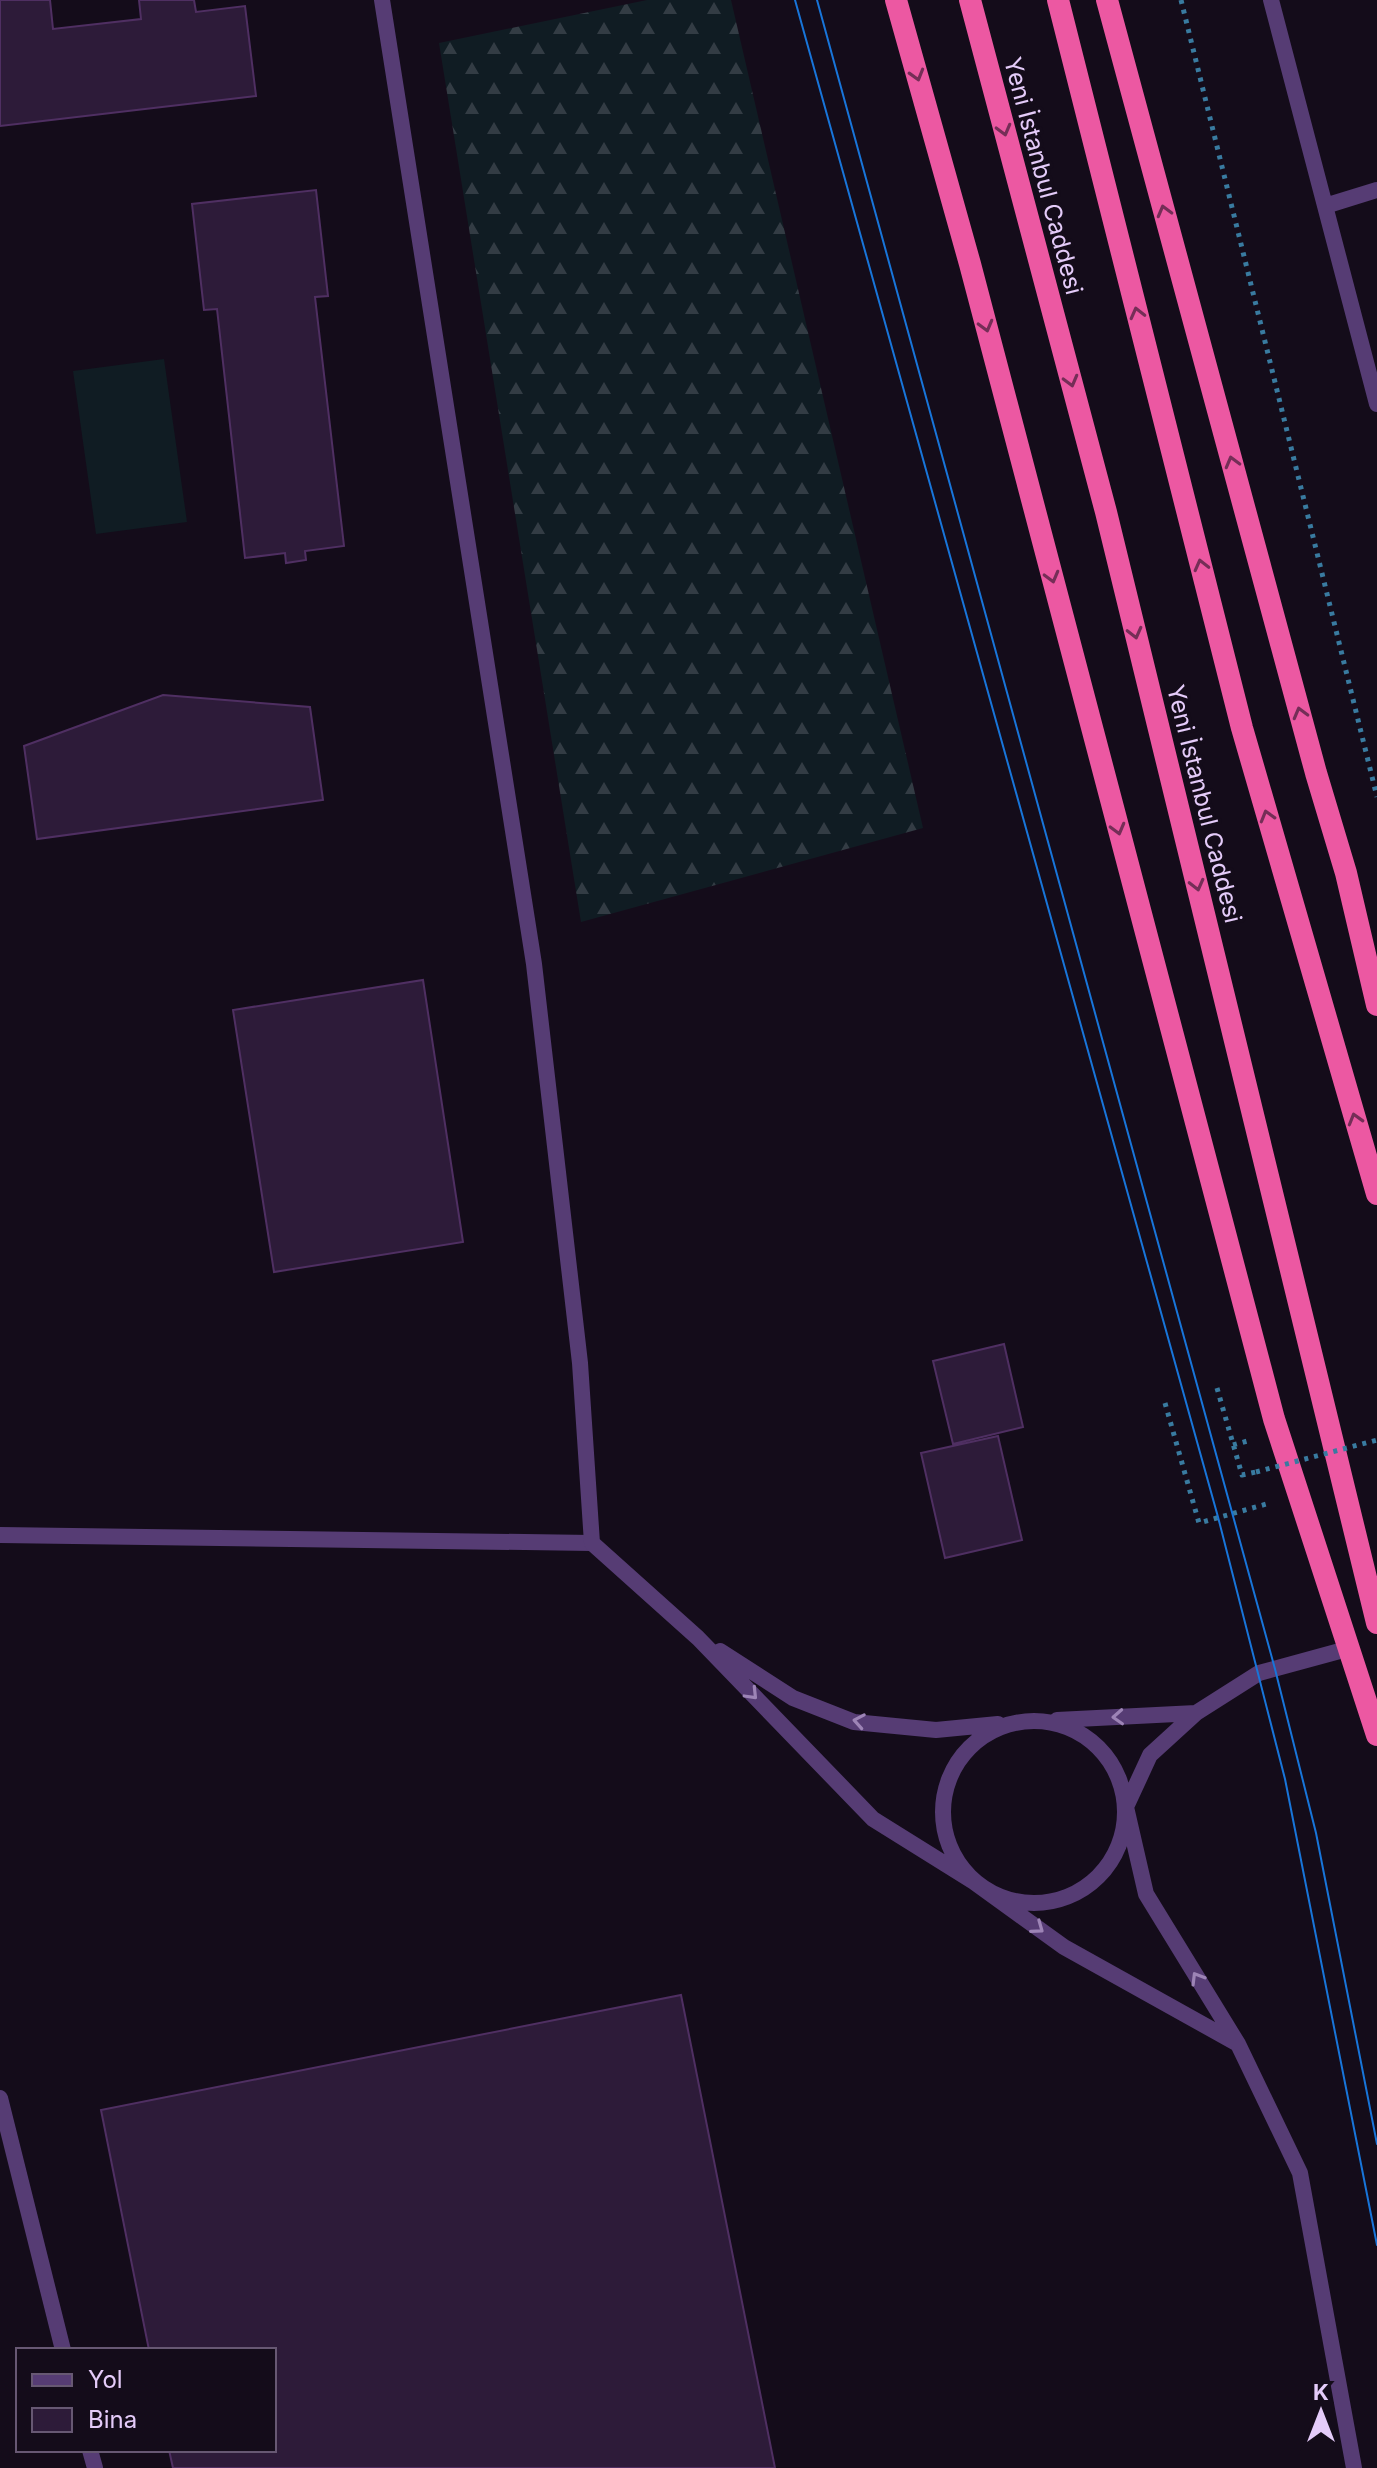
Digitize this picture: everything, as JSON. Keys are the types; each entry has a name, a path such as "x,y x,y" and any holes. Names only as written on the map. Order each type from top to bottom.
{"highway":[{"path":"896,0 970,264 1274,1419 1377,1735"},
{"name":"Yeni İstanbul Caddesi","path":"970,0 1106,512 1377,1623"},
{"path":"1058,0 1242,728 1377,1194"},
{"path":"1107,0 1312,758 1346,873 1377,1005"},
{"path":"1346,873 1377,942"}],"street":[{"path":"382,0 534,964 580,1363 592,1543"},
{"path":"1271,0 1377,404"},
{"path":"1325,206 1377,190"},
{"path":"0,1535 592,1543 698,1638 873,1819 1000,1898 1030,1904 1060,1900 1088,1887 1110,1866 1123,1838 1126,1807 1150,1755 1196,1713 1259,1673 1347,1649"},
{"path":"698,1638 793,1698 854,1722 936,1730 1038,1721 1064,1726 1089,1738 1108,1757 1121,1781 1146,1894 1238,2044 1300,2173 1354,2468"},
{"path":"1196,1713 1011,1723 986,1734 965,1751 951,1774 942,1800 943,1830 955,1859 974,1882 1064,1947 1238,2044"},
{"path":"0,2098 62,2348"}],"path":[{"path":"1181,0 1377,797"},
{"path":"1217,1388 1242,1475 1377,1440"},
{"path":"1165,1403 1199,1523 1275,1501"},
{"path":"1233,1445 1257,1438"},
{"path":"1265,1463 1268,1476"}],"green space":[{"path":"647,0 731,0 923,828 581,922 439,43"},
{"path":"164,359 187,522 96,534 73,371"}],"building":[{"path":"0,0 50,0 53,29 141,19 139,0 194,0 196,12 245,6 256,96 0,126"},
{"path":"316,190 328,296 315,297 344,546 305,551 306,560 286,563 285,553 245,558 217,309 204,310 192,204"},
{"path":"163,695 310,707 323,800 37,839 24,746"},
{"path":"423,980 463,1242 274,1272 233,1010"},
{"path":"1004,1344 1023,1427 953,1444 933,1361"},
{"path":"998,1436 1022,1540 945,1558 921,1453"},
{"path":"681,1995 775,2468 173,2468 169,2452 276,2452 276,2348 149,2348 101,2110"}],"tram line":[{"path":"795,0 1218,1517 1285,1779 1377,2245"},
{"path":"817,0 1275,1669 1316,1833 1377,2144"}]}
